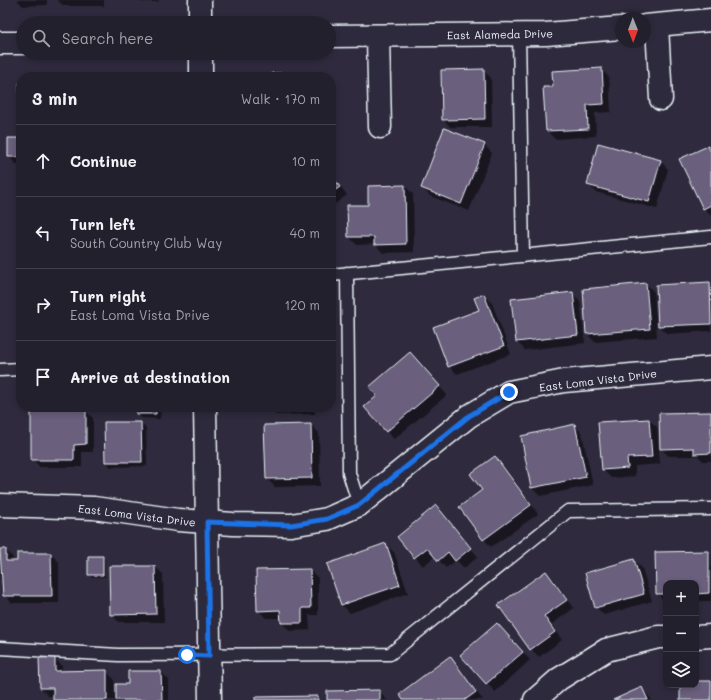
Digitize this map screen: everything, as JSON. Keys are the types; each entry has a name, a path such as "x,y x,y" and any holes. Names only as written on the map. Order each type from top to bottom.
{"street":[{"path":"200,0 200,16"},
{"path":"661,99 651,26 711,20"},
{"name":"East Alameda Drive","path":"336,36 546,34 615,28"},
{"path":"378,36 380,127"},
{"path":"0,44 16,43"},
{"path":"200,60 201,72"},
{"name":"East Loma Vista Drive","path":"0,505 94,508 178,520 207,522 291,525 327,519 359,505 469,416 509,392 564,381 711,368"},
{"path":"205,412 210,700"},
{"path":"699,636 711,636"},
{"path":"535,700 559,679 606,650 663,637"}],"lane":[{"path":"519,34 523,256"},
{"path":"336,274 711,237"},
{"path":"347,273 349,473 359,505"},
{"path":"0,370 16,369"},
{"path":"0,648 118,655 209,656 390,654 568,511 711,509"}],"building":[{"path":"602,68 604,104 587,105 588,129 546,131 543,87 553,87 552,71"},
{"path":"484,69 485,119 442,120 441,70"},
{"path":"444,128 485,144 461,204 421,188"},
{"path":"8,138 16,138 16,157 8,157"},
{"path":"598,143 661,160 649,202 587,185"},
{"path":"708,146 711,152 711,205 703,209 679,159"},
{"path":"336,181 340,187 336,190"},
{"path":"405,185 406,244 374,245 374,237 348,237 347,205 368,205 368,186"},
{"path":"710,282 711,324 658,326 656,285"},
{"path":"646,283 650,329 586,334 583,289"},
{"path":"573,292 578,335 516,342 511,299"},
{"path":"484,294 504,346 448,367 433,327 479,310 474,298"},
{"path":"410,352 440,386 386,432 364,407 377,396 369,387"},
{"path":"31,412 86,412 86,444 74,445 74,460 31,460"},
{"path":"136,412 156,412 156,414 136,414"},
{"path":"711,412 711,453 694,454 694,448 660,449 659,413"},
{"path":"649,419 652,457 627,458 628,468 602,470 598,422"},
{"path":"104,422 141,422 142,462 105,462"},
{"path":"311,424 312,478 266,479 264,425"},
{"path":"575,424 586,477 531,488 521,436"},
{"path":"495,456 531,505 483,540 459,507 482,490 470,474"},
{"path":"436,505 471,548 455,561 448,552 438,561 427,548 414,558 397,537"},
{"path":"386,543 400,585 341,605 327,564"},
{"path":"0,549 6,549 6,561 17,561 17,553 51,553 52,596 3,596"},
{"path":"709,551 709,593 699,594 699,580 663,580 663,594 656,594 655,552"},
{"path":"88,556 103,556 103,575 88,575"},
{"path":"634,559 644,594 595,608 585,573"},
{"path":"109,566 155,566 156,614 110,615"},
{"path":"310,569 311,608 302,608 302,623 281,623 280,610 257,611 256,570"},
{"path":"546,571 567,600 544,616 555,632 530,650 498,605"},
{"path":"497,623 523,652 486,684 460,655"},
{"path":"450,656 476,692 465,700 403,700 399,694"},
{"path":"55,657 55,671 107,670 107,700 53,700 53,688 40,688 39,658"},
{"path":"128,671 161,671 162,700 116,700 116,684 128,684"},
{"path":"699,681 711,681 711,700 680,700 680,688 699,688"},
{"path":"642,687 648,700 613,700"},
{"path":"380,690 380,700 327,700 327,691"},
{"path":"318,696 318,700 255,700 255,697"}],"route":[{"path":"187,655 209,656 207,522 291,525 327,519 359,505 469,416 509,392"}]}
